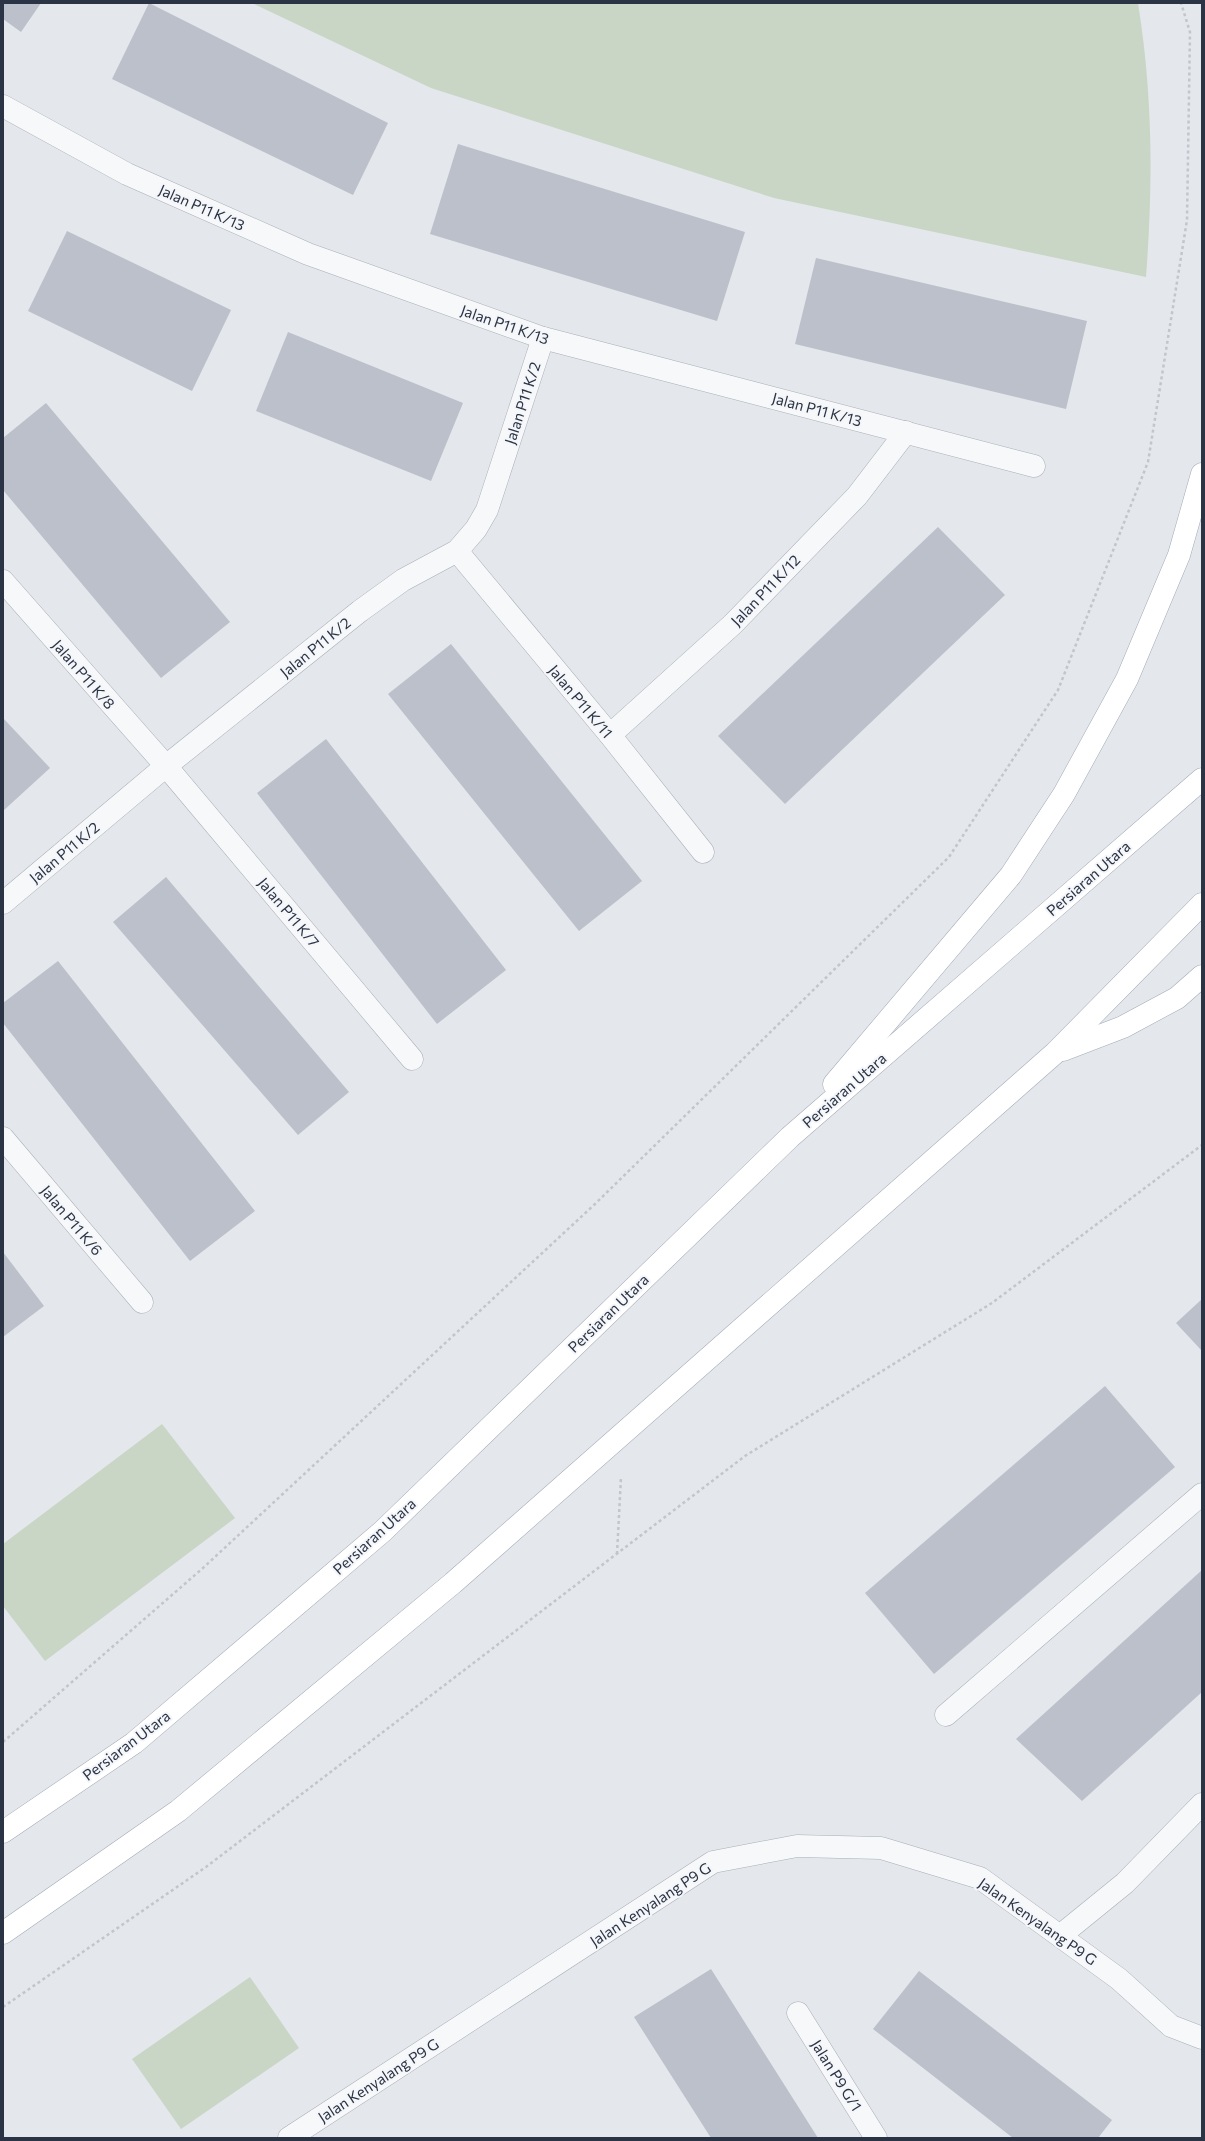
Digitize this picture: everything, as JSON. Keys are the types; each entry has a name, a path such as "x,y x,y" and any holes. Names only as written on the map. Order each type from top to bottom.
{"main road":[{"path":"790,1137 1011,875 1064,794 1127,679 1179,555 1202,474"},
{"name":"Persiaran Utara","path":"3,1832 134,1743 383,1531 790,1137 1202,779"},
{"path":"3,1933 178,1811 453,1583 1055,1053 1202,904"},
{"path":"1055,1053 1123,1027 1176,998 1202,976"}],"street":[{"name":"Jalan P11 K/13","path":"3,106 127,174 308,254 543,338 1034,466"},
{"name":"Jalan P11 K/2","path":"3,903 166,766 360,611 403,580 457,552 476,529 487,510 543,338"},
{"name":"Jalan P11 K/12","path":"610,735 738,619 858,496 906,432"},
{"name":"Jalan P11 K/11","path":"457,552 610,735 703,852"},
{"name":"Jalan P11 K/8","path":"3,582 166,766"},
{"name":"Jalan P11 K/7","path":"166,766 412,1059"},
{"name":"Jalan P11 K/6","path":"3,1138 142,1302"},
{"path":"946,1715 1202,1494"},
{"path":"1060,1935 1125,1883 1202,1804"},
{"name":"Jalan Kenyalang P9 G","path":"289,2138 713,1862 797,1846 880,1848 980,1878 1119,1979 1171,2026 1202,2038"},
{"name":"Jalan P9 G/1","path":"798,2013 876,2138"}],"path":[{"path":"3,1742 203,1568 595,1204 949,857 1058,690 1148,462 1187,220 1190,32 1181,3"},
{"path":"3,2007 206,1867 745,1456 992,1303 1202,1145"},
{"path":"617,1554 624,1433"}],"green space":[{"path":"252,3 1138,3 1147,72 1150,140 1150,208 1146,277 774,198 431,88"},
{"path":"162,1424 235,1518 45,1661 3,1606 3,1544"},
{"path":"250,1977 299,2048 181,2129 132,2059"}],"building":[{"path":"3,3 41,3 21,32 3,19"},
{"path":"149,3 388,123 353,195 112,79"},
{"path":"458,144 745,232 717,321 430,234"},
{"path":"67,231 231,310 192,391 28,311"},
{"path":"816,258 1087,321 1066,409 795,344"},
{"path":"288,332 463,403 431,481 256,411"},
{"path":"46,403 230,622 161,678 3,490 3,438"},
{"path":"938,527 1005,595 785,804 718,736"},
{"path":"451,644 642,881 579,931 388,694"},
{"path":"3,718 50,768 3,811"},
{"path":"326,739 506,970 437,1024 257,793"},
{"path":"166,877 349,1092 298,1135 113,922"},
{"path":"58,961 255,1211 190,1261 3,1023 3,1003"},
{"path":"3,1252 44,1306 3,1337"},
{"path":"1202,1299 1202,1351 1176,1323"},
{"path":"1105,1386 1175,1467 934,1674 865,1593"},
{"path":"1202,1570 1202,1692 1082,1801 1016,1739"},
{"path":"711,1969 818,2138 711,2138 634,2017"},
{"path":"919,1971 1112,2120 1098,2138 1013,2138 873,2029"}]}
